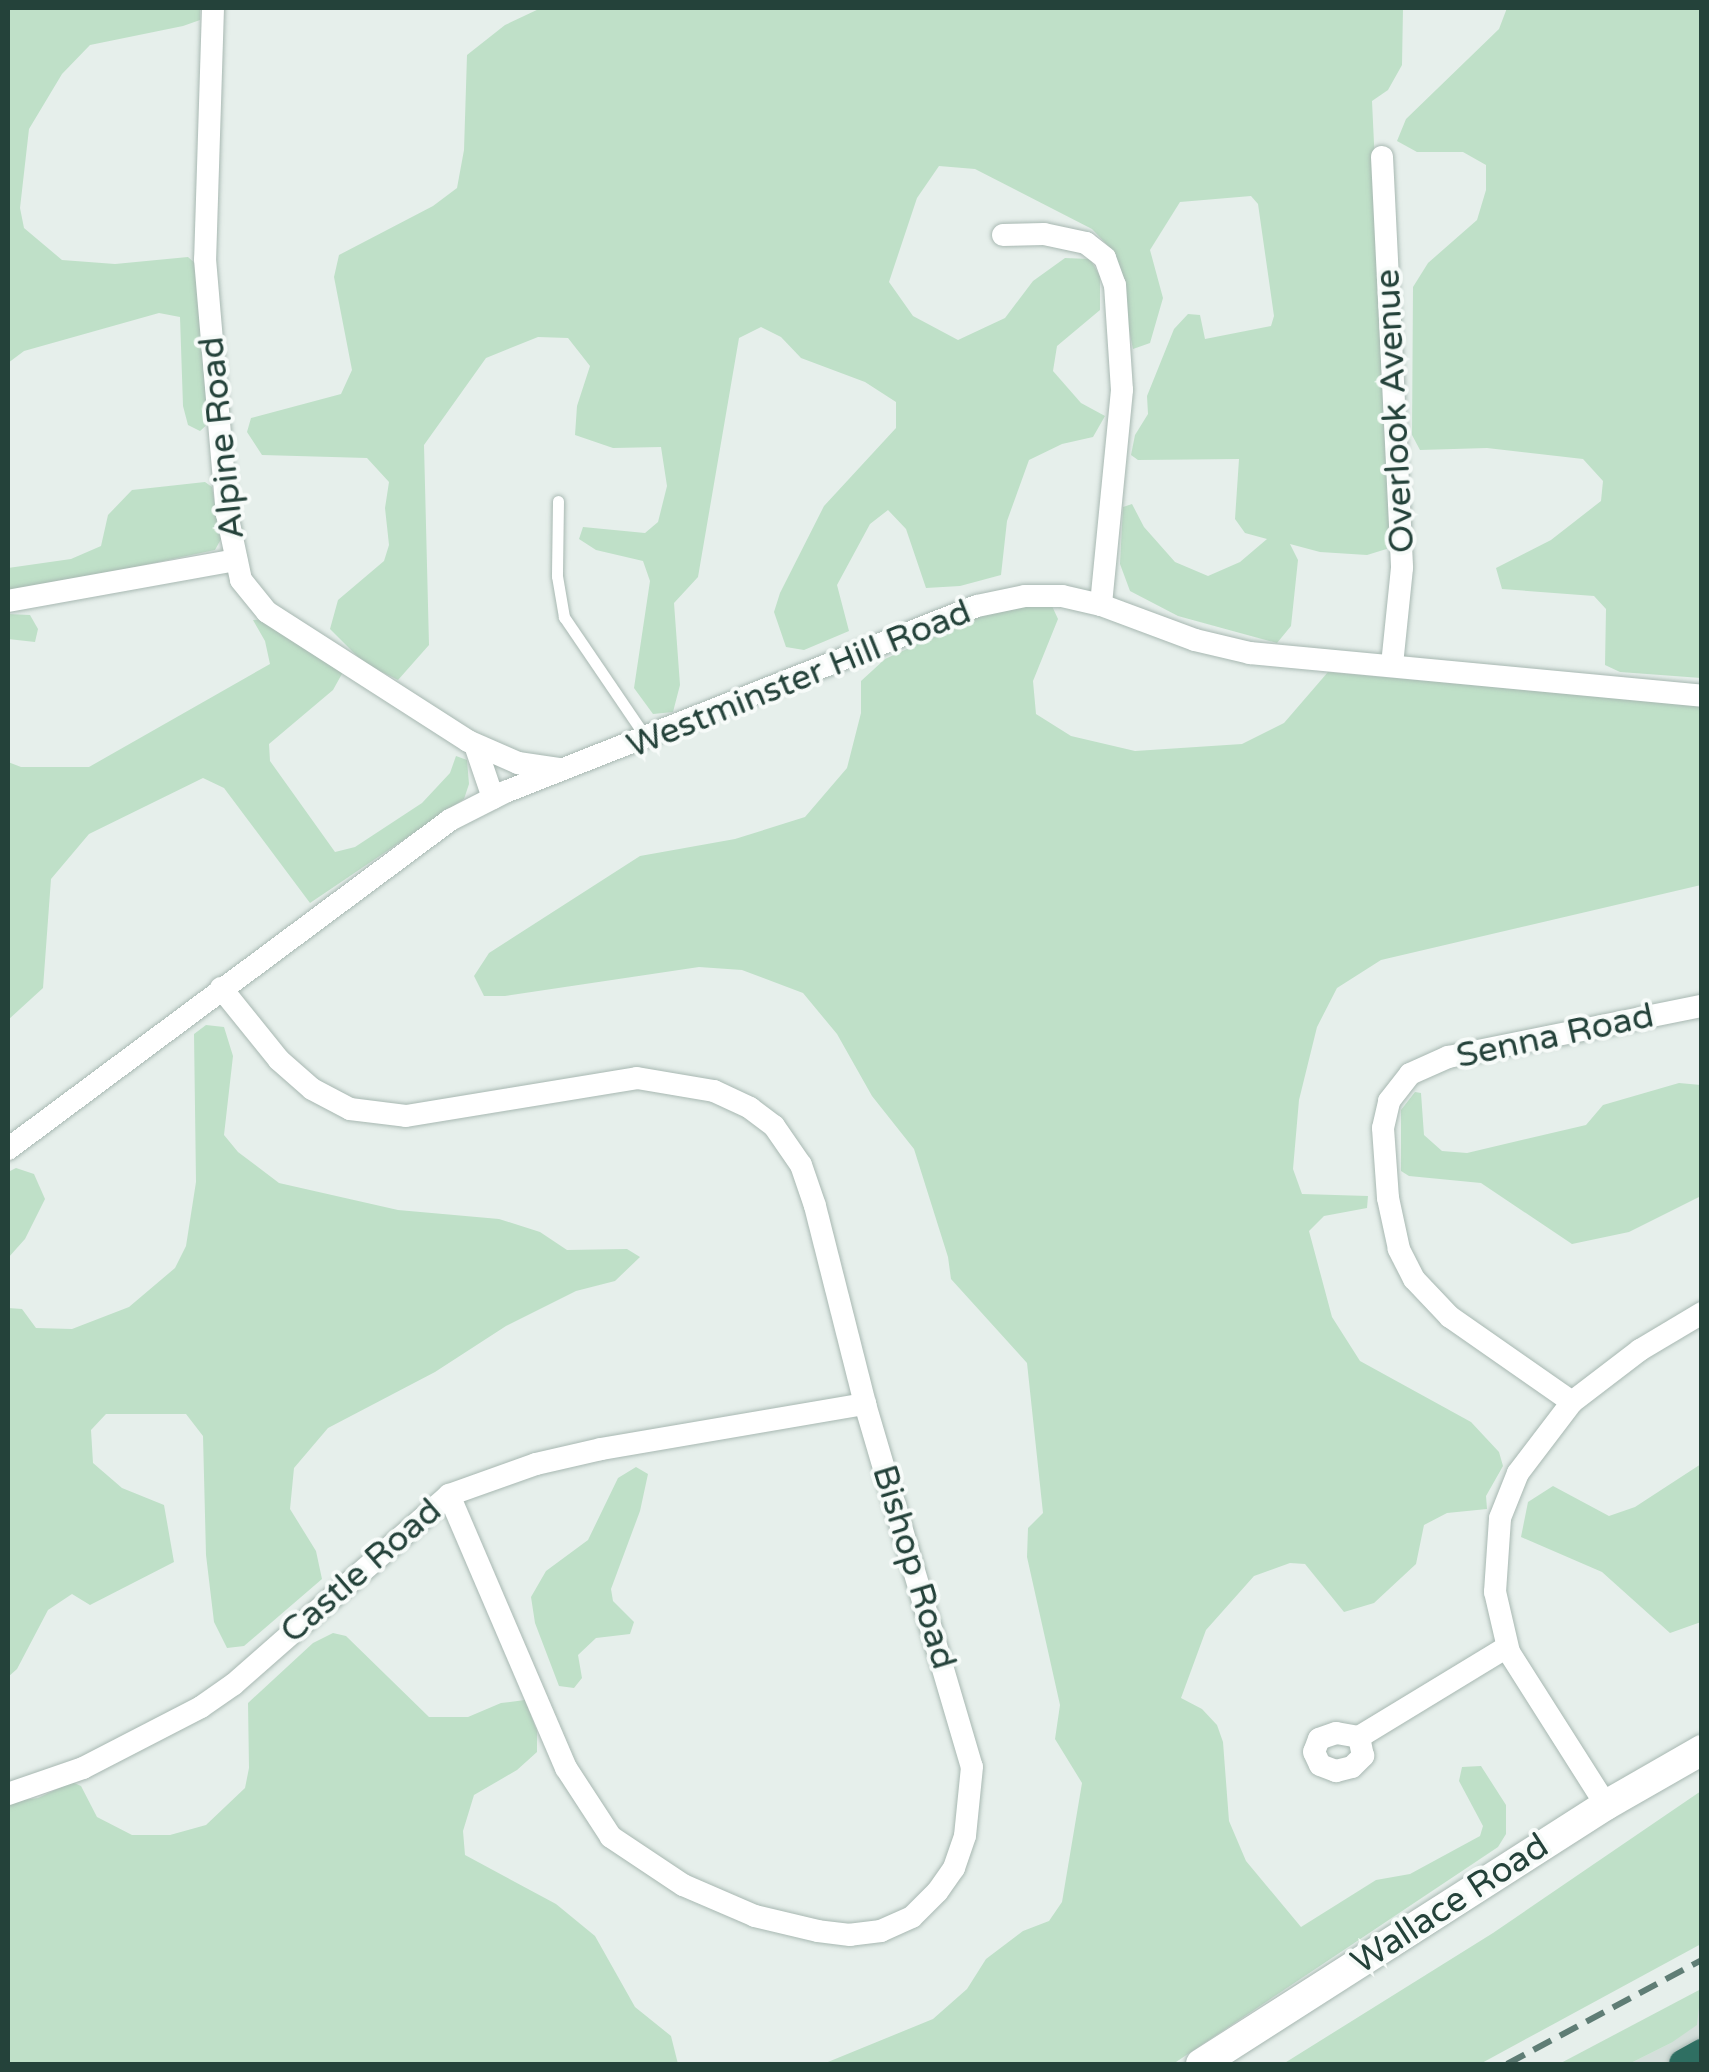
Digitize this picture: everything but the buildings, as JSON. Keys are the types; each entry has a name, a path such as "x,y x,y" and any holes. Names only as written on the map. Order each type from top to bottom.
{"highway":[{"path":"1684,2064 1702,2054"}],"street":[{"name":"Alpine Road","path":"214,8 205,259 217,420 236,560 248,592 268,612 476,744 528,765 568,769"},
{"name":"Overlook Avenue","path":"1382,157 1402,568 1392,665"},
{"path":"1002,235 1044,234 1086,243 1105,258 1115,285 1122,390 1101,604"},
{"path":"8,601 236,560"},
{"name":"Westminster Hill Road","path":"8,1150 450,820 493,798 977,606 1047,595 1101,604 1209,645 1276,657 1702,696"},
{"path":"476,744 493,798"},
{"name":"Bishop Road","path":"220,988 279,1060 312,1090 350,1109 406,1116 636,1078 714,1091 750,1108 774,1126 801,1165 865,1404 972,1767 964,1836 954,1868 912,1916 881,1930 850,1934 818,1931 755,1916 683,1884 611,1837 566,1768 449,1494"},
{"name":"Senna Road","path":"1572,1402 1450,1317 1414,1280 1399,1249 1388,1198 1385,1114 1403,1080 1448,1057 1702,1006"},
{"path":"1606,1805 1507,1647 1495,1592 1500,1518 1518,1473 1572,1402 1640,1350 1702,1313"},
{"name":"Castle Road","path":"8,1794 83,1768 212,1699 449,1494 522,1469 600,1449 865,1404"},
{"path":"1359,1736 1507,1647"},
{"name":"Wallace Road","path":"1202,2064 1606,1805 1702,1750"}],"lane":[{"path":"558,501 557,576 564,616 647,739"}],"shaded area":[{"path":"1701,2000 1701,2064 1629,2064 1671,2043"}],"green space":[{"path":"8,8 200,8 200,20 183,26 90,45 62,74 29,129 20,208 24,228 62,260 115,264 188,257 196,264 210,422 200,431 188,425 183,406 180,317 159,313 24,351 8,363"},
{"path":"541,8 1403,8 1402,65 1388,90 1372,101 1393,547 1367,555 1320,552 1290,544 1298,560 1291,626 1277,643 1178,616 1130,591 1120,564 1123,507 1132,504 1144,527 1175,562 1208,576 1240,562 1267,539 1245,533 1235,519 1239,459 1138,460 1131,455 1135,435 1148,414 1147,396 1174,329 1188,314 1200,315 1205,339 1271,326 1274,316 1258,204 1251,196 1180,202 1150,250 1163,298 1150,343 1133,349 1113,251 1092,229 975,169 939,166 917,198 889,282 913,316 958,340 1005,318 1033,281 1065,258 1090,259 1100,276 1100,310 1057,346 1053,371 1081,403 1105,416 1093,437 1062,444 1029,460 1007,521 1001,575 960,586 926,588 906,529 888,510 870,524 837,585 849,631 804,650 786,647 774,612 780,593 824,506 896,428 896,402 865,382 801,358 781,337 761,327 739,338 698,577 674,603 680,685 673,712 653,714 634,688 650,581 643,561 596,550 579,539 583,527 645,533 658,522 667,486 661,447 613,448 575,435 577,406 590,366 568,338 538,337 486,358 424,445 429,645 398,680 364,663 330,629 338,600 384,561 389,545 385,508 389,482 367,458 262,455 247,432 251,418 341,394 352,370 334,277 339,255 433,206 457,188 464,150 467,55 505,25"},
{"path":"1507,8 1701,8 1701,678 1620,672 1605,665 1606,609 1594,596 1502,589 1496,568 1551,540 1601,501 1603,481 1583,459 1487,448 1420,450 1412,435 1413,287 1428,263 1477,220 1486,190 1486,165 1463,152 1417,152 1397,141 1406,119 1499,29"},
{"path":"205,482 212,487 221,539 215,550 8,594 8,568 71,559 101,546 108,515 132,490"},
{"path":"1019,606 1052,606 1058,619 1033,681 1036,714 1071,736 1135,751 1242,744 1284,723 1328,672 1701,706 1701,885 1381,960 1337,988 1317,1027 1299,1100 1293,1169 1302,1194 1368,1196 1367,1208 1324,1216 1309,1231 1332,1317 1360,1361 1471,1422 1499,1452 1503,1466 1486,1496 1487,1509 1447,1513 1424,1525 1416,1564 1374,1603 1344,1612 1305,1564 1290,1563 1254,1576 1206,1630 1181,1698 1202,1709 1217,1725 1223,1742 1229,1821 1246,1861 1301,1927 1376,1880 1410,1874 1480,1836 1483,1826 1459,1781 1462,1767 1481,1766 1506,1805 1506,1834 1498,1847 1173,2064 823,2064 933,2019 967,1989 986,1959 1023,1931 1049,1921 1062,1902 1082,1783 1055,1739 1060,1705 1027,1557 1028,1528 1043,1513 1027,1363 951,1279 948,1257 914,1149 872,1096 837,1034 803,993 742,970 699,967 505,996 484,996 474,976 489,953 640,856 735,839 805,817 847,768 861,713 861,681 885,659 975,618"},
{"path":"8,614 30,615 38,629 35,642 8,639"},
{"path":"268,619 343,672 333,690 269,744 270,761 335,852 355,847 422,803 450,773 456,756 467,760 469,784 464,799 310,903 224,788 203,778 89,834 51,879 43,988 8,1020 8,762 21,767 89,767 270,664 265,641 253,620"},
{"path":"206,1025 224,1027 233,1056 224,1135 238,1152 279,1183 398,1210 499,1219 540,1232 567,1250 627,1249 640,1257 615,1281 576,1291 506,1326 435,1372 328,1428 294,1468 290,1509 316,1551 322,1579 244,1646 227,1648 214,1622 206,1555 203,1436 186,1414 106,1414 91,1430 93,1463 122,1488 164,1505 174,1562 90,1605 72,1594 48,1610 17,1669 8,1677 8,1308 22,1309 36,1328 72,1329 129,1307 175,1268 186,1246 196,1182 194,1034"},
{"path":"1679,1083 1701,1085 1701,1196 1629,1232 1572,1244 1481,1183 1409,1176 1401,1171 1401,1110 1415,1092 1421,1093 1424,1135 1442,1151 1467,1153 1586,1125 1603,1105"},
{"path":"16,1168 34,1174 45,1199 25,1239 8,1258 8,1172"},
{"path":"1701,1464 1701,1622 1670,1633 1602,1572 1521,1537 1528,1502 1553,1486 1609,1516 1635,1507"},
{"path":"636,1467 648,1474 640,1511 611,1589 613,1601 634,1622 630,1634 596,1638 578,1655 582,1678 574,1688 559,1686 535,1623 531,1597 546,1571 588,1540 618,1478"},
{"path":"333,1633 346,1636 429,1717 468,1717 501,1703 525,1700 537,1731 537,1752 517,1770 474,1795 463,1831 465,1855 556,1904 595,1936 635,2007 671,2036 678,2064 8,2064 8,1802 38,1798 72,1782 81,1786 97,1817 132,1835 170,1835 206,1825 245,1788 249,1768 248,1703 313,1643"},
{"path":"1701,1791 1701,1944 1480,2064 1283,2064 1493,1933"},
{"path":"1701,1989 1697,2025 1671,2043 1629,2064 1559,2064"}],"railway":[{"path":"1507,2064 1702,1960"}]}
